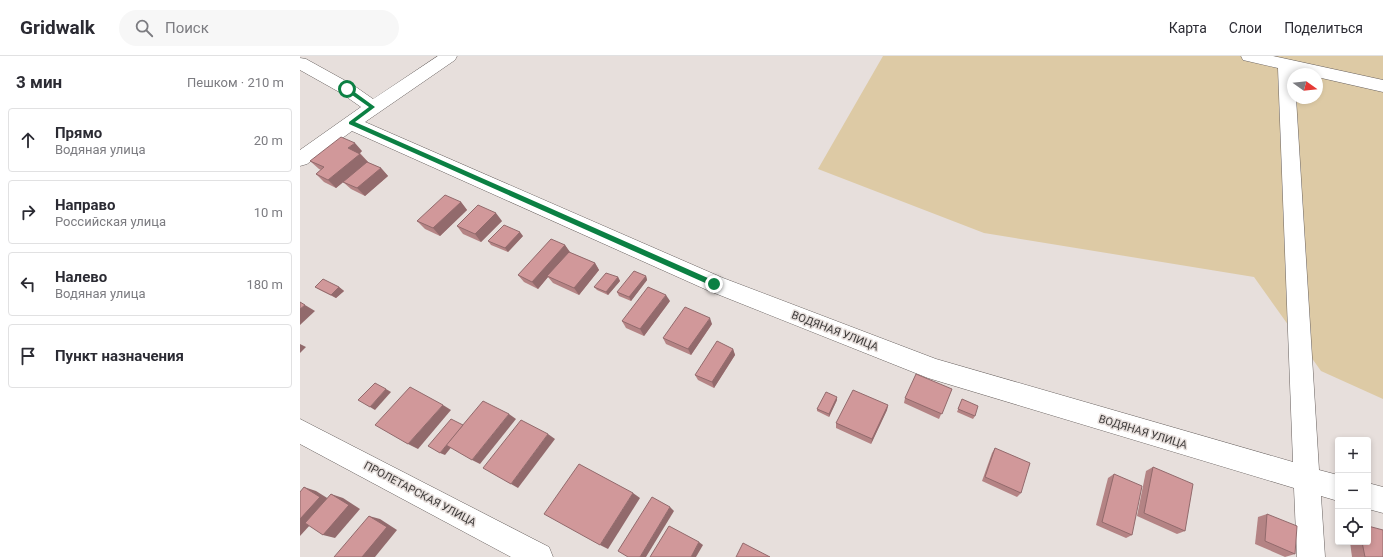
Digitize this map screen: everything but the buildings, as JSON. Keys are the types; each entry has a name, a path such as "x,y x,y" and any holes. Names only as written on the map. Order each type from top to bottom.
{"street":[{"path":"300,159 448,56"},
{"path":"1249,56 1383,86"},
{"path":"300,62 330,79 373,107"},
{"path":"1286,64 1311,557"},
{"name":"ВОДЯНАЯ УЛИЦА","path":"351,123 714,284 936,370 1335,487"},
{"name":"ПРОЛЕТАРСКАЯ УЛИЦА","path":"300,431 508,550 539,557"},
{"path":"1371,497 1383,500"}],"shaded area":[{"path":"883,56 1383,56 1383,399 1321,371 1254,277 984,233 818,169"}],"route":[{"path":"347,89 373,107 351,123 714,284"}]}
